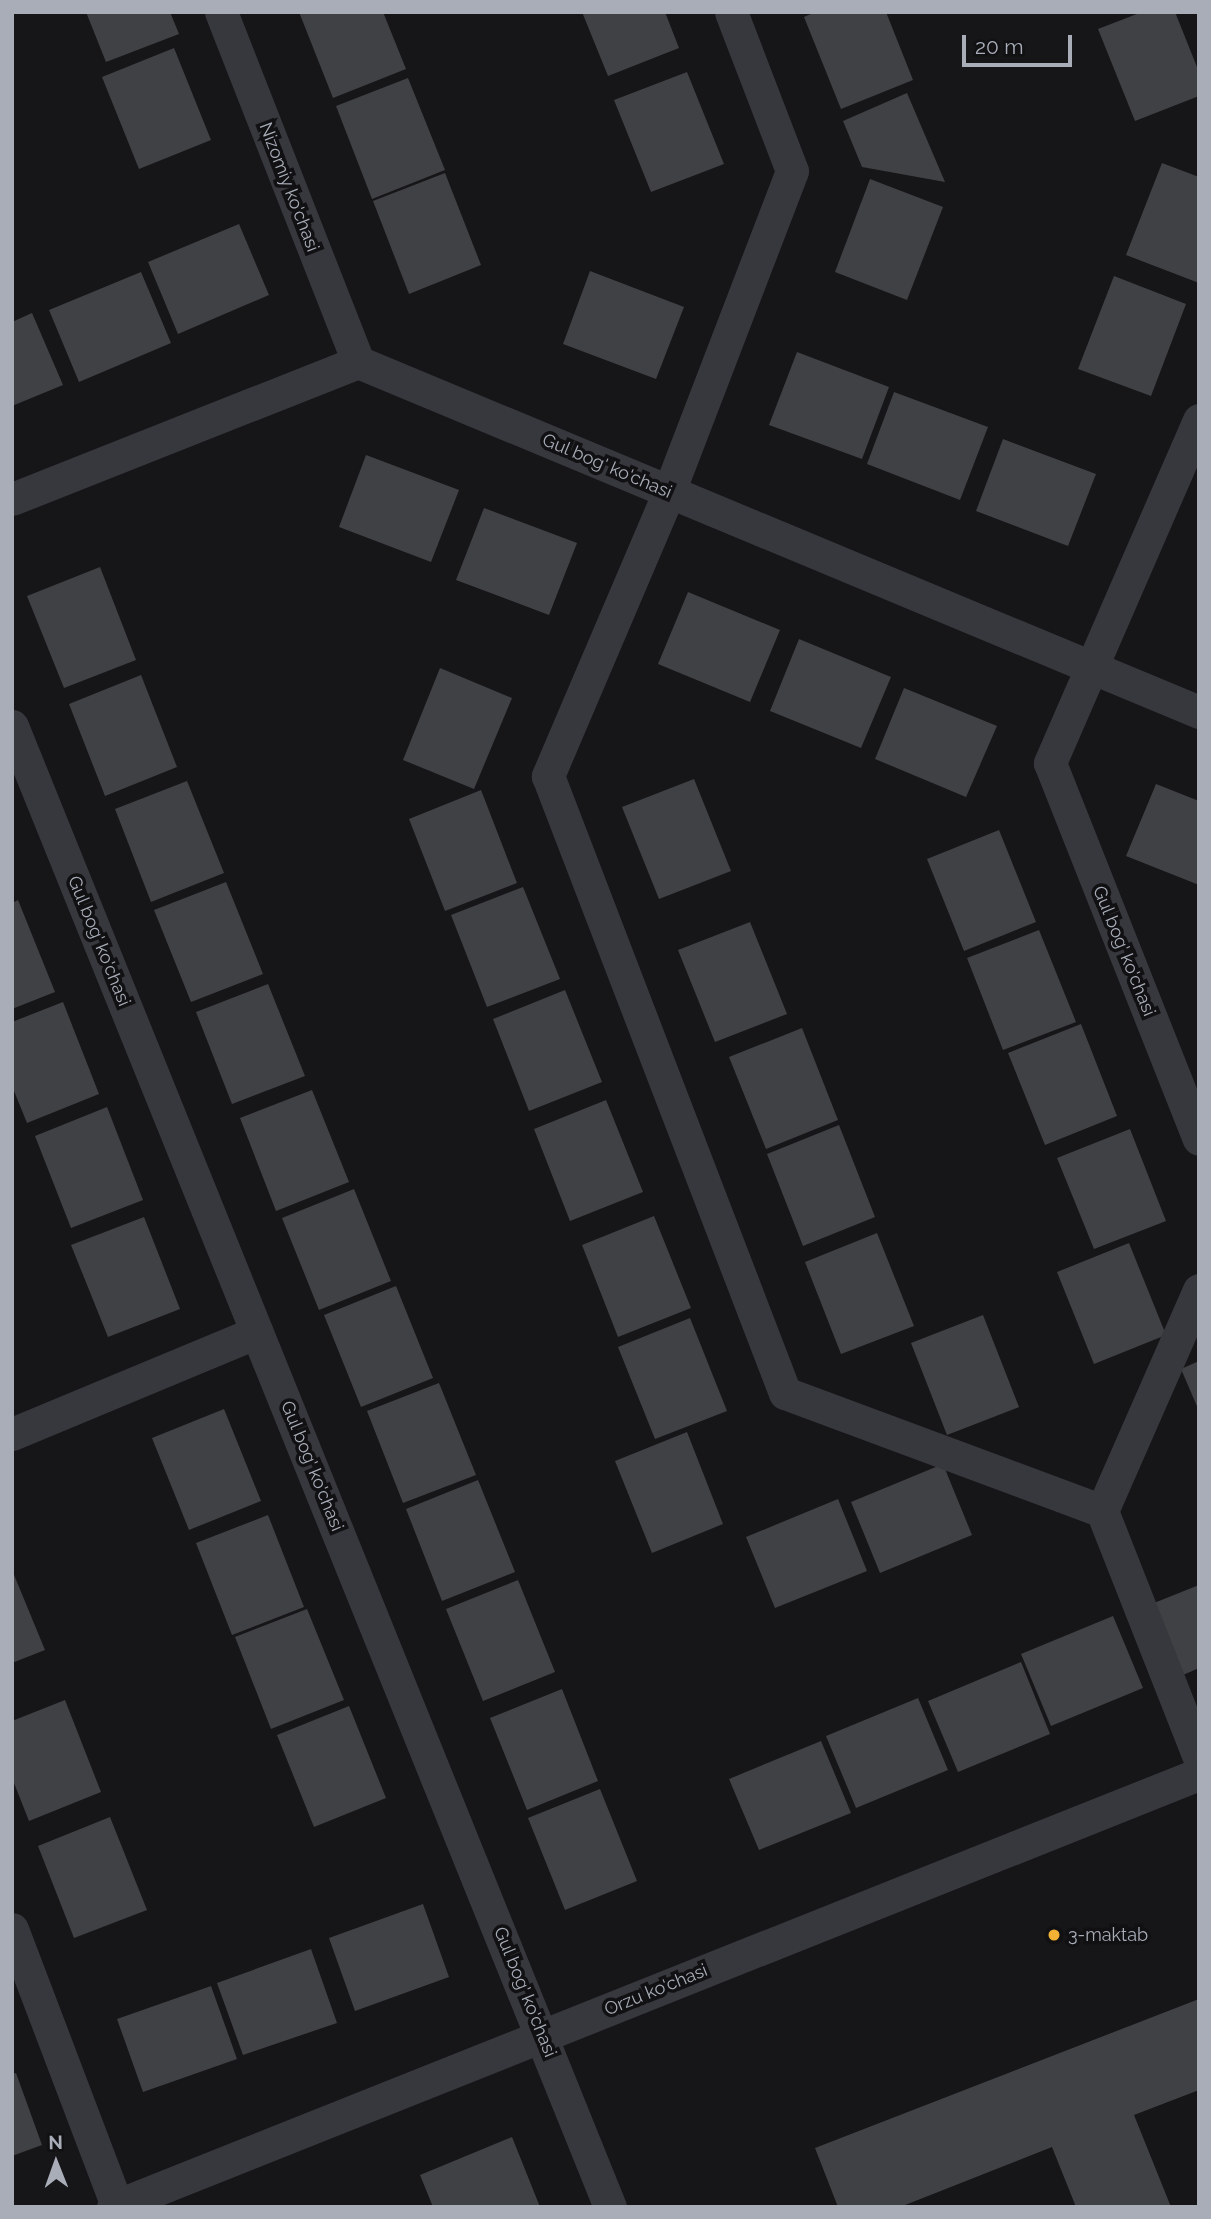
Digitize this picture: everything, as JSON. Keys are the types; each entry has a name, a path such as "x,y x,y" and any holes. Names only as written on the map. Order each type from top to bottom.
{"street":[{"name":"Nizomiy ko'chasi","path":"221,12 358,362"},
{"path":"731,12 792,172 669,492 548,776 785,1392 1102,1511"},
{"name":"Gul bog' ko'chasi","path":"358,362 1199,712"},
{"path":"12,499 358,362"},
{"path":"1091,667 1199,420"},
{"name":"Gul bog' ko'chasi","path":"1091,667 1050,762 1199,1139"},
{"name":"Gul bog' ko'chasi","path":"12,726 610,2207"},
{"path":"1199,1290 1102,1511 1199,1757"},
{"path":"12,1434 257,1332"},
{"name":"Orzu ko'chasi","path":"115,2206 1199,1774"},
{"path":"12,1929 115,2206"}],"building":[{"path":"86,12 170,12 179,34 106,62"},
{"path":"299,12 383,12 406,69 333,98"},
{"path":"582,12 665,12 679,48 608,76"},
{"path":"815,12 886,12 913,80 841,109 804,17"},
{"path":"1142,12 1175,12 1199,72 1199,96 1135,121 1098,29"},
{"path":"174,48 211,140 139,169 102,77"},
{"path":"687,72 724,164 651,192 614,100"},
{"path":"408,78 445,170 372,199 336,106"},
{"path":"907,93 945,182 862,167 843,121"},
{"path":"1162,163 1199,177 1199,283 1126,255"},
{"path":"445,173 481,265 409,294 373,201"},
{"path":"870,179 943,207 907,300 835,272"},
{"path":"239,224 269,295 178,334 148,262"},
{"path":"590,271 684,307 656,379 563,344"},
{"path":"141,272 171,343 79,382 49,310"},
{"path":"1114,276 1186,304 1151,396 1078,369"},
{"path":"32,313 63,385 12,406 12,322"},
{"path":"797,352 889,387 862,459 769,425"},
{"path":"894,392 988,427 960,500 867,464"},
{"path":"1003,439 1096,474 1068,546 976,511"},
{"path":"366,455 459,490 431,562 339,527"},
{"path":"484,508 577,543 549,615 456,580"},
{"path":"100,567 136,660 64,688 27,596"},
{"path":"688,592 780,630 750,702 658,664"},
{"path":"799,639 891,677 861,748 770,711"},
{"path":"440,668 512,698 474,789 403,760"},
{"path":"141,675 177,767 105,796 69,704"},
{"path":"904,688 997,726 966,797 875,759"},
{"path":"694,779 731,871 659,899 622,807"},
{"path":"187,781 224,873 151,902 115,809"},
{"path":"1156,784 1199,801 1199,885 1126,856"},
{"path":"481,790 517,883 445,911 409,819"},
{"path":"999,830 1036,922 964,951 927,859"},
{"path":"226,882 263,974 191,1002 154,910"},
{"path":"523,887 560,979 487,1007 451,915"},
{"path":"18,900 55,992 12,1009 12,903"},
{"path":"750,922 787,1014 715,1042 678,950"},
{"path":"1039,930 1076,1022 1003,1050 967,958"},
{"path":"268,984 305,1076 232,1104 196,1012"},
{"path":"565,990 602,1082 529,1111 493,1019"},
{"path":"63,1002 99,1094 27,1123 12,1086 12,1022"},
{"path":"1081,1024 1117,1116 1045,1145 1008,1053"},
{"path":"802,1028 838,1120 766,1149 729,1057"},
{"path":"312,1090 349,1182 276,1211 240,1118"},
{"path":"606,1100 643,1192 570,1221 534,1129"},
{"path":"107,1107 143,1200 71,1228 35,1136"},
{"path":"839,1125 875,1217 803,1246 767,1154"},
{"path":"1130,1129 1166,1221 1094,1249 1057,1158"},
{"path":"354,1189 391,1281 319,1310 282,1218"},
{"path":"654,1216 691,1308 618,1337 582,1245"},
{"path":"144,1217 180,1309 108,1337 71,1245"},
{"path":"877,1233 914,1326 841,1354 805,1262"},
{"path":"1129,1243 1166,1335 1094,1364 1057,1272"},
{"path":"396,1286 433,1378 361,1407 324,1315"},
{"path":"983,1315 1019,1407 947,1435 911,1343"},
{"path":"690,1318 727,1411 655,1439 618,1347"},
{"path":"1199,1361 1199,1411 1181,1369"},
{"path":"439,1383 476,1475 403,1503 367,1411"},
{"path":"224,1409 261,1501 189,1530 152,1438"},
{"path":"687,1432 723,1524 652,1553 615,1461"},
{"path":"943,1464 972,1535 880,1573 851,1502"},
{"path":"478,1480 515,1572 442,1601 406,1509"},
{"path":"838,1499 867,1571 775,1608 746,1537"},
{"path":"268,1515 304,1607 232,1635 196,1543"},
{"path":"12,1570 45,1650 12,1663"},
{"path":"518,1580 555,1672 483,1701 446,1609"},
{"path":"1199,1585 1199,1668 1183,1675 1154,1603"},
{"path":"307,1609 344,1700 271,1729 235,1637"},
{"path":"1113,1616 1143,1688 1051,1726 1021,1654"},
{"path":"1021,1662 1050,1734 958,1772 928,1701"},
{"path":"562,1689 598,1781 527,1810 490,1718"},
{"path":"918,1698 948,1770 856,1808 826,1736"},
{"path":"65,1700 101,1792 29,1821 12,1778 12,1721"},
{"path":"349,1706 386,1798 314,1827 277,1735"},
{"path":"821,1741 851,1813 759,1850 729,1779"},
{"path":"600,1789 637,1881 565,1910 528,1818"},
{"path":"110,1817 147,1910 74,1938 38,1846"},
{"path":"423,1904 449,1977 355,2011 329,1938"},
{"path":"311,1949 337,2023 243,2055 217,1983"},
{"path":"211,1986 237,2059 143,2092 117,2019"},
{"path":"1199,1999 1199,2090 1134,2115 1171,2207 1076,2207 1052,2147 900,2207 838,2207 815,2148"},
{"path":"16,2073 42,2145 12,2156 12,2074"},
{"path":"512,2137 540,2207 433,2207 420,2175"}],"place":[{"name":"3-maktab","path":"1054,1935"}]}
